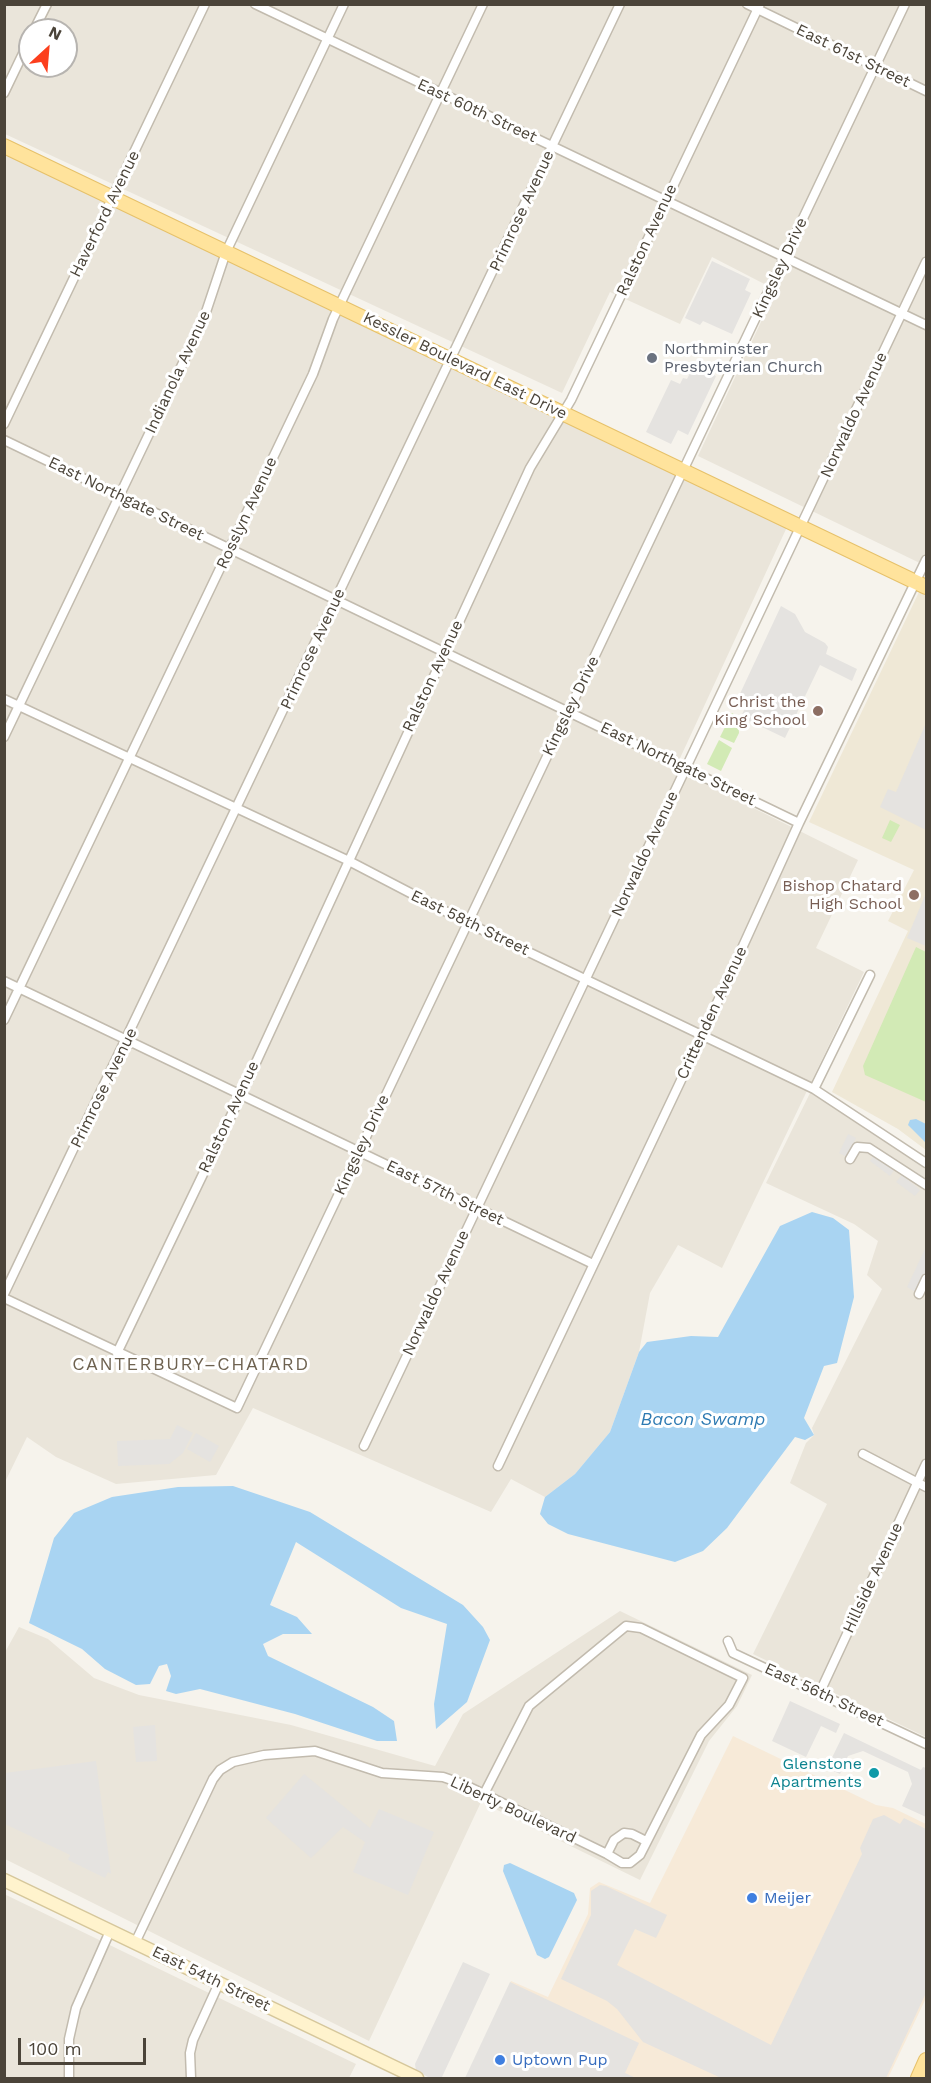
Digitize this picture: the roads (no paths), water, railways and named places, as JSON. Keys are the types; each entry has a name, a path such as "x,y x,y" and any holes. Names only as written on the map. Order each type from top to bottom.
{"main road":[{"name":"Kessler Boulevard East Drive","path":"4,146 921,584"},
{"path":"918,2079 927,2060"}],"street":[{"path":"40,18 46,4"},
{"name":"Haverford Avenue","path":"4,424 205,4"},
{"name":"East 60th Street","path":"255,4 927,325"},
{"name":"Indianola Avenue","path":"4,737 205,317 225,252 344,4"},
{"name":"Rosslyn Avenue","path":"4,1020 316,367 339,307 483,4"},
{"name":"Primrose Avenue","path":"4,1294 620,4"},
{"name":"East 61st Street","path":"747,4 758,7 927,91"},
{"name":"Kingsley Drive","path":"117,1353 237,1408 905,4"},
{"name":"Ralston Avenue","path":"117,1353 241,1095 347,860 530,468 564,413 758,7"},
{"path":"4,93 18,64"},
{"name":"Norwaldo Avenue","path":"363,1446 927,262"},
{"name":"East Northgate Street","path":"4,440 799,823"},
{"name":"Crittenden Avenue","path":"498,1466 702,1036 799,823 921,584 927,560"},
{"name":"East 58th Street","path":"4,699 347,860 468,923 814,1089 927,1163"},
{"path":"814,1089 870,975"},
{"name":"East 57th Street","path":"4,981 593,1264"},
{"path":"850,1159 857,1147 873,1149 926,1184"},
{"path":"919,1294 927,1279"},
{"path":"4,1298 117,1353"},
{"path":"862,1454 927,1487"},
{"name":"Hillside Avenue","path":"820,1692 927,1464"},
{"name":"Liberty Boulevard","path":"135,1943 213,1779 224,1767 233,1762 264,1755 315,1751 382,1773 443,1777 484,1794 622,1863 630,1863 639,1858 698,1741 729,1705 743,1678 641,1628 626,1626 529,1706 484,1794"},
{"name":"East 56th Street","path":"728,1641 733,1653 927,1744"},
{"path":"607,1854 614,1840 624,1833 646,1841"},
{"name":"East 54th Street","path":"5,1882 417,2079"},
{"path":"69,2079 69,2039 74,2016 85,1982 110,1931"},
{"path":"191,2079 190,2053 193,2040 219,1983"}],"water":[{"path":"916,1119 926,1124 926,1143 908,1125 910,1120"},
{"name":"Bacon Swamp","path":"812,1212 833,1218 849,1230 854,1297 837,1363 824,1366 804,1418 814,1435 805,1440 795,1437 727,1528 703,1551 675,1562 568,1534 548,1524 540,1514 545,1497 575,1474 610,1432 639,1352 647,1342 691,1336 718,1337 780,1226"},
{"path":"233,1486 310,1512 463,1605 483,1627 490,1640 467,1702 436,1729 434,1704 447,1624 401,1608 296,1542 270,1605 297,1617 312,1634 283,1634 263,1644 268,1656 373,1707 394,1721 397,1741 377,1741 295,1714 200,1689 176,1694 166,1691 171,1676 167,1664 159,1666 150,1684 136,1685 105,1669 82,1649 29,1623 54,1538 74,1513 112,1497 178,1487"},
{"path":"510,1863 574,1893 577,1900 549,1957 545,1959 537,1955 503,1871 504,1865"}],"place":[{"name":"Northminster Presbyterian Church","path":"652,358"},
{"name":"Christ the King School","path":"818,711"},
{"name":"Bishop Chatard High School","path":"914,895"},
{"name":"Glenstone Apartments","path":"874,1773"},
{"name":"Meijer","path":"752,1898"},
{"name":"Uptown Pup","path":"500,2060"}],"district":[{"name":"CANTERBURY–CHATARD","path":"191,1365"}]}
